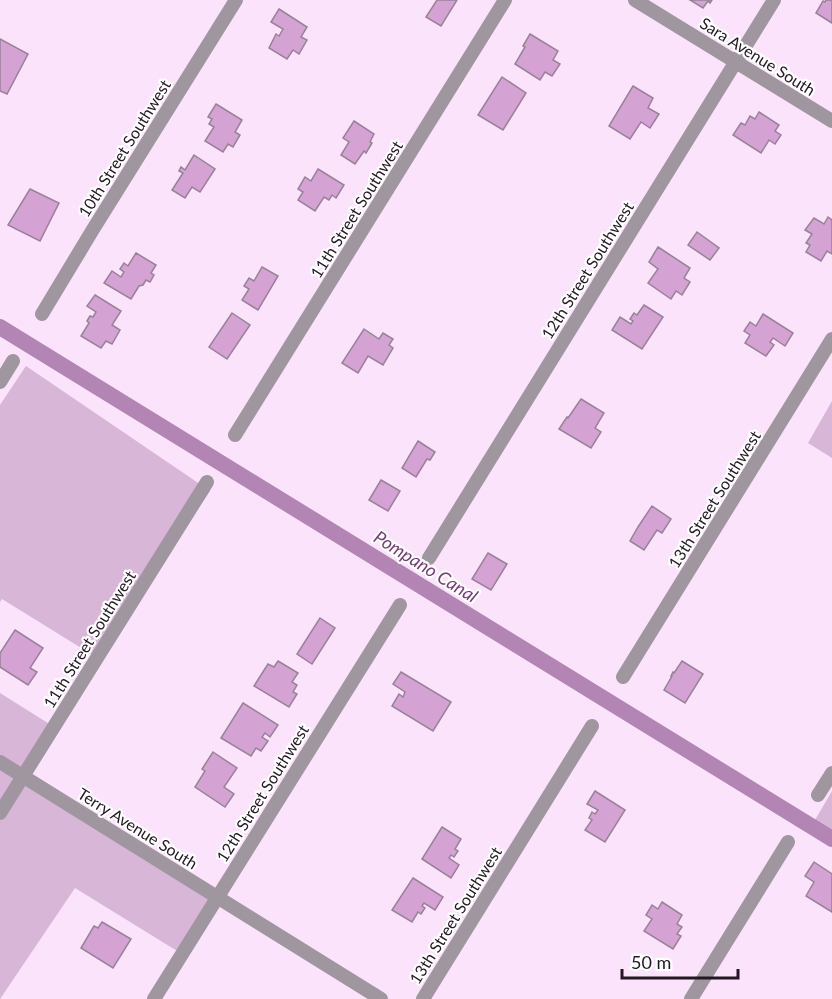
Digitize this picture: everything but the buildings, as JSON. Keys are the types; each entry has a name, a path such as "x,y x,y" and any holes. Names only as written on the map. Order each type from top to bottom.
{"street":[{"name":"10th Street Southwest","path":"42,314 236,0"},
{"name":"11th Street Southwest","path":"235,435 505,0"},
{"name":"Sara Avenue South","path":"635,0 832,121"},
{"name":"12th Street Southwest","path":"429,558 774,0"},
{"name":"13th Street Southwest","path":"623,677 832,339"},
{"path":"0,382 13,361"},
{"name":"11th Street Southwest","path":"0,813 207,482"},
{"name":"12th Street Southwest","path":"154,999 400,605"},
{"name":"13th Street Southwest","path":"423,999 592,726"},
{"name":"Terry Avenue South","path":"0,762 381,999"},
{"path":"818,795 832,772"},
{"path":"691,999 788,842"}],"shaded area":[{"path":"26,366 210,491 99,659 2,599 0,602 0,405"},
{"path":"832,401 832,458 808,443"},
{"path":"0,693 51,725 20,775 222,901 182,954 75,888 0,999"},
{"path":"832,791 832,846 808,832"}],"waterway":[{"name":"Pompano Canal","path":"0,327 832,839"}]}
